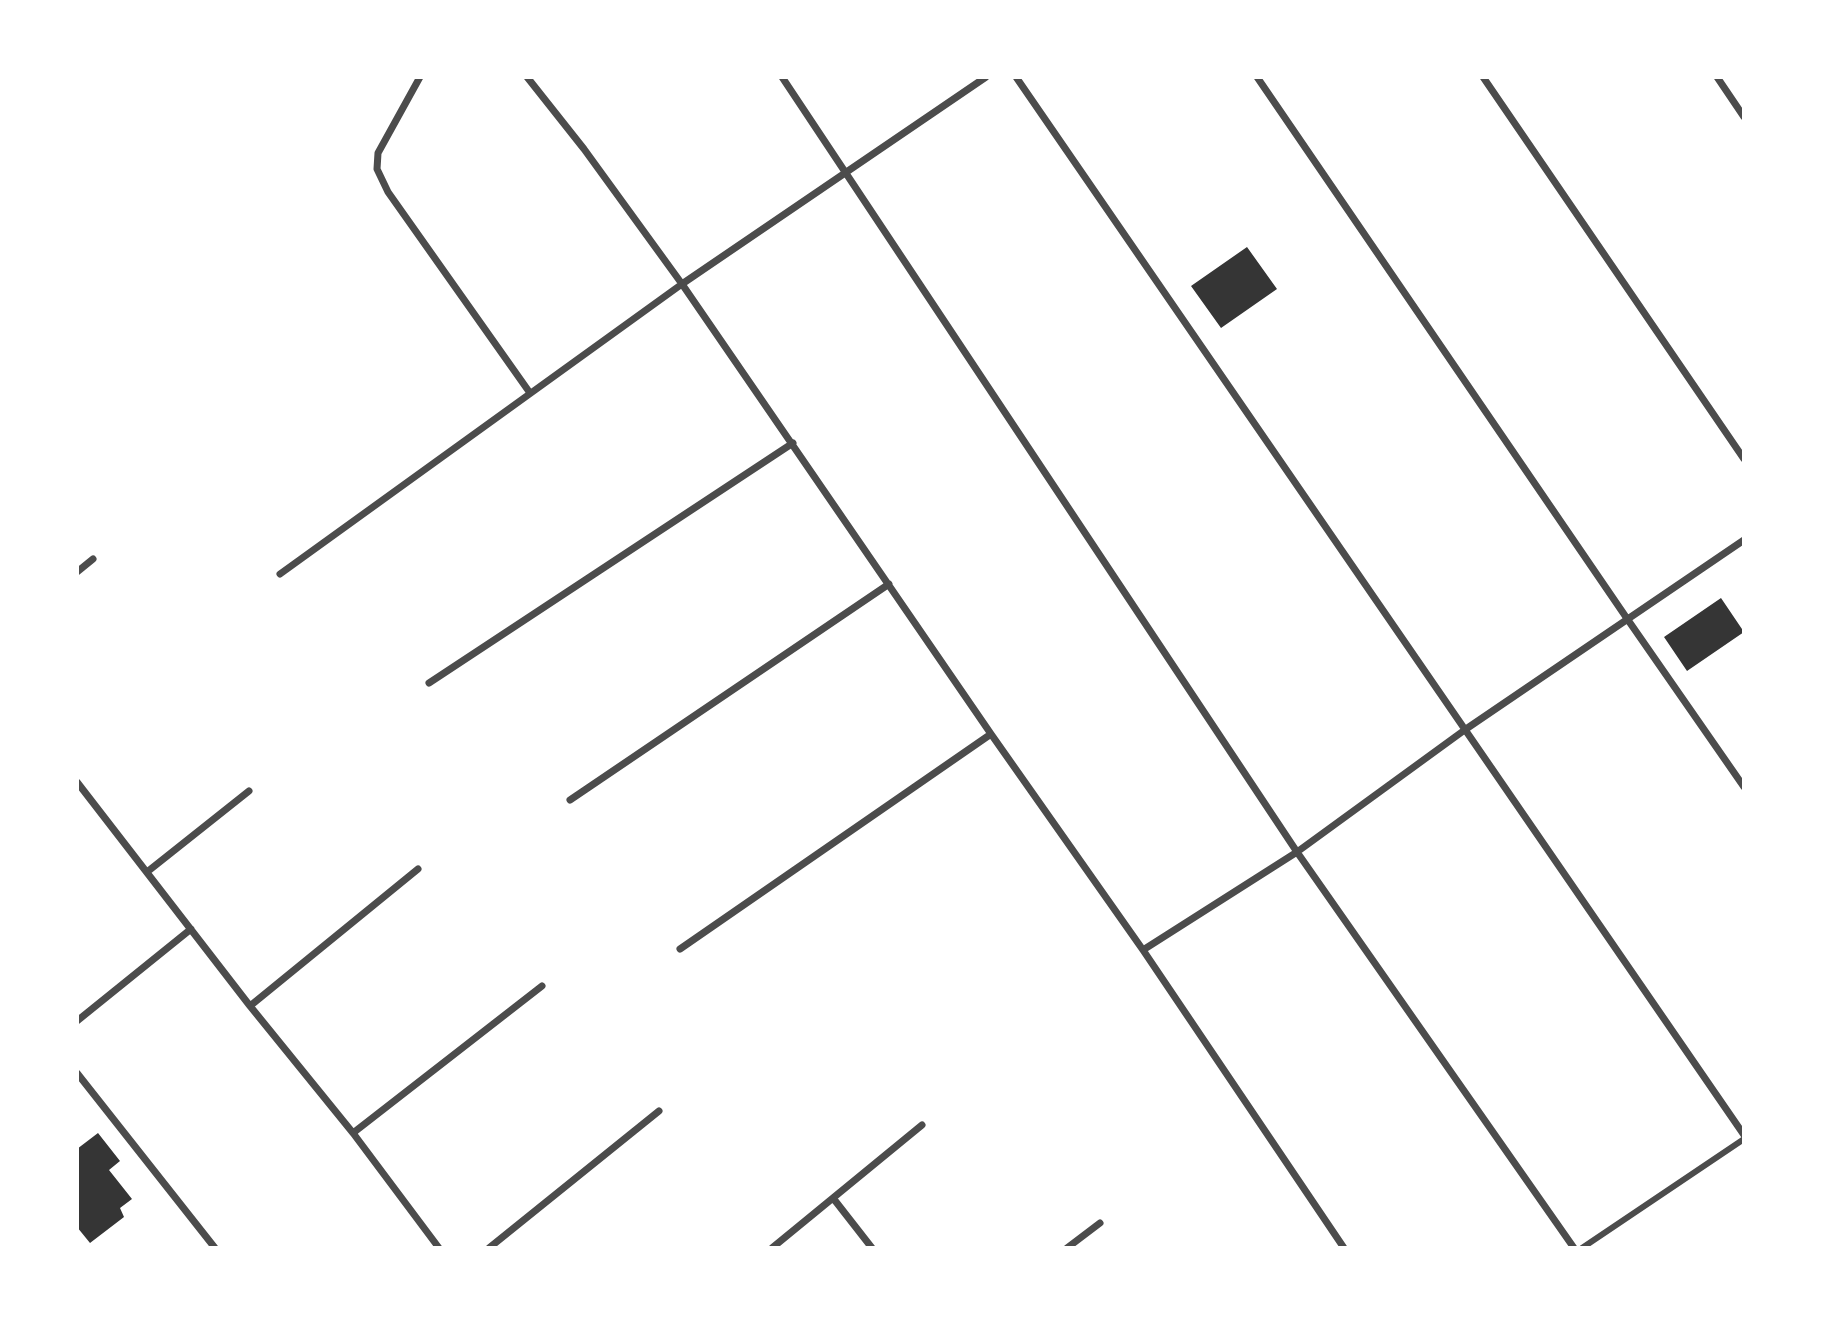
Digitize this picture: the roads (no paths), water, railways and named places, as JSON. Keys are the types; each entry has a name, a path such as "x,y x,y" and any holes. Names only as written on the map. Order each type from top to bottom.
{"street":[{"path":"420,77 378,153 377,169 388,192 530,393"},
{"path":"527,77 584,149 793,443 991,734 1143,950 1344,1248"},
{"path":"782,77 1297,852 1574,1248"},
{"path":"280,574 682,284 986,77"},
{"path":"1016,77 1744,1137 1582,1248"},
{"path":"1257,77 1744,787"},
{"path":"1482,77 1744,459"},
{"path":"1717,77 1744,117"},
{"path":"429,682 793,443"},
{"path":"1143,950 1297,852 1466,729 1744,540"},
{"path":"77,572 93,559"},
{"path":"570,800 889,584"},
{"path":"680,950 991,734"},
{"path":"77,782 250,1006 353,1133 439,1248"},
{"path":"147,872 249,791"},
{"path":"250,1006 418,870"},
{"path":"77,1021 191,929"},
{"path":"353,1133 542,986"},
{"path":"77,1073 215,1248"},
{"path":"489,1248 659,1111"},
{"path":"772,1248 922,1125"},
{"path":"832,1198 872,1248"},
{"path":"1067,1248 1100,1223"}]}
